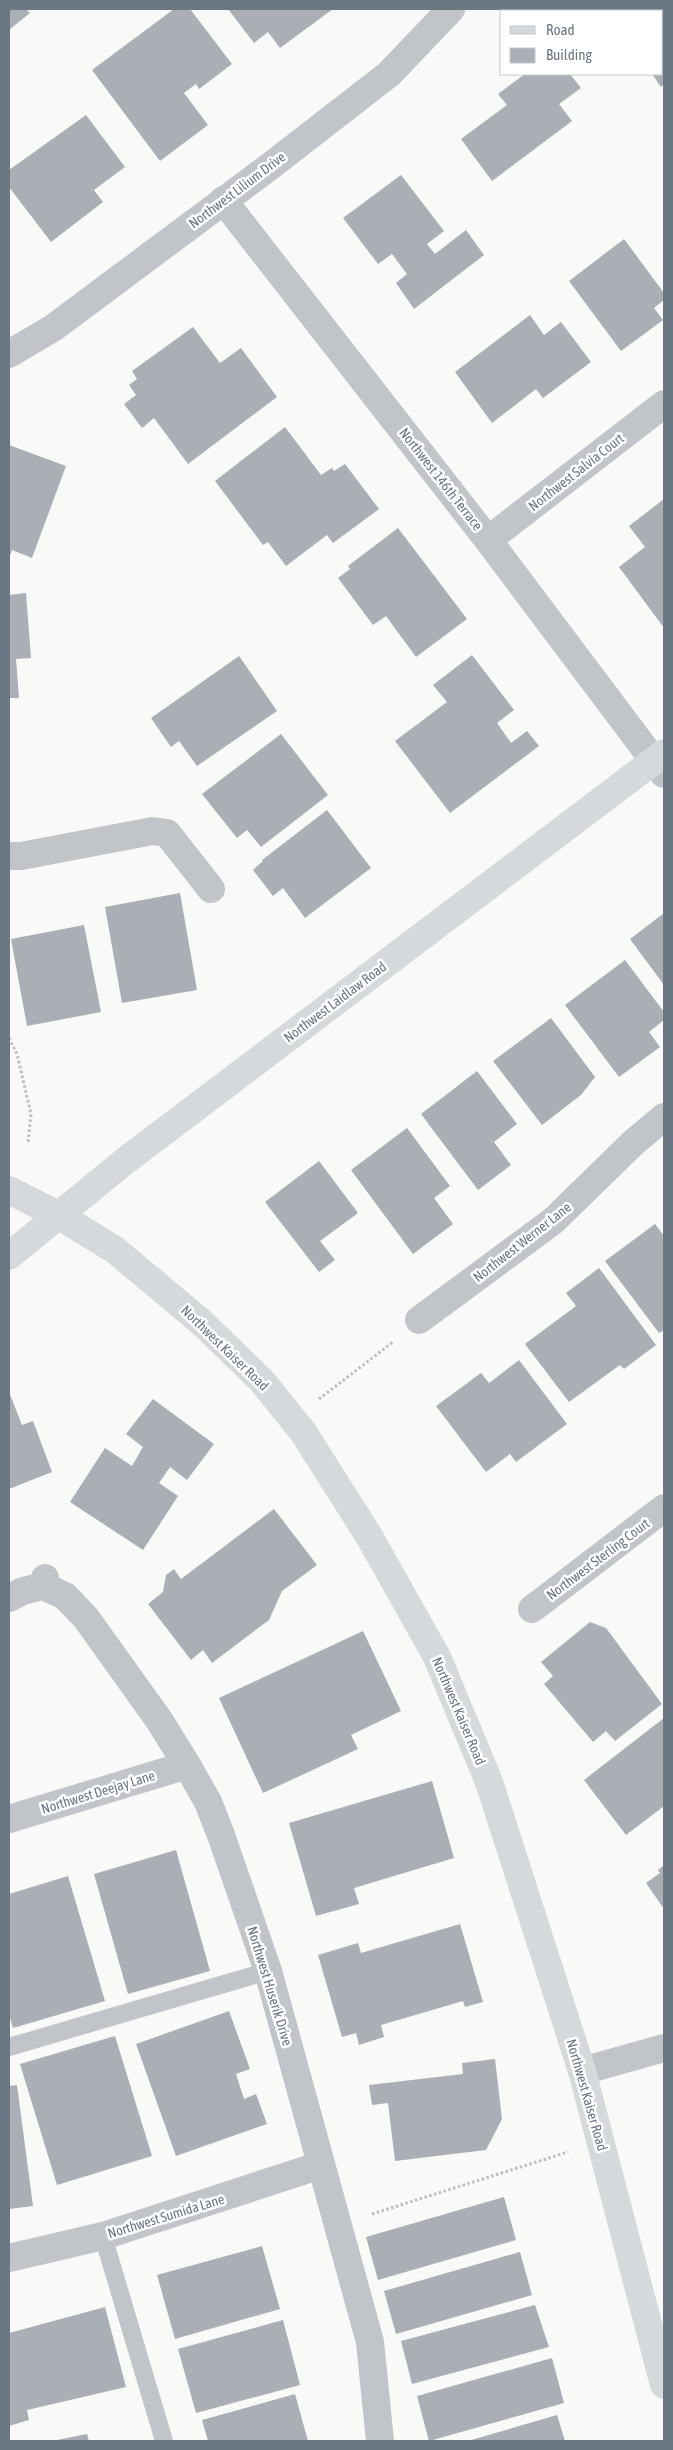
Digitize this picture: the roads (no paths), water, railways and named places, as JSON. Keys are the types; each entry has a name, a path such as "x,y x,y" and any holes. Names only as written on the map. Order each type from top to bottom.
{"main road":[{"name":"Northwest Laidlaw Road","path":"9,1256 125,1160 661,763"},
{"name":"Northwest Kaiser Road","path":"9,1190 58,1215 115,1250 200,1321 262,1381 303,1432 369,1536 437,1657 489,1782 582,2071 664,2384"}],"street":[{"name":"Northwest Lilium Drive","path":"9,354 53,328 389,74 450,9"},
{"name":"Northwest 146th Terrace","path":"223,200 661,763"},
{"name":"Northwest Salvia Court","path":"488,540 664,404"},
{"path":"9,856 21,856 153,831 167,833 211,889"},
{"name":"Northwest Werner Lane","path":"419,1320 553,1221 633,1143 664,1118"},
{"name":"Northwest Sterling Court","path":"532,1609 664,1508"},
{"name":"Northwest Huserik Drive","path":"9,1598 44,1582 65,1596 86,1618 159,1720 208,1802 268,1971 370,2342 380,2441"},
{"name":"Northwest Deejay Lane","path":"9,1819 187,1764"},
{"path":"582,2071 664,2048"},
{"name":"Northwest Sumida Lane","path":"9,2258 103,2236 321,2165"}],"lane":[{"path":"9,2047 268,1971"},
{"path":"103,2236 164,2441"}]}
